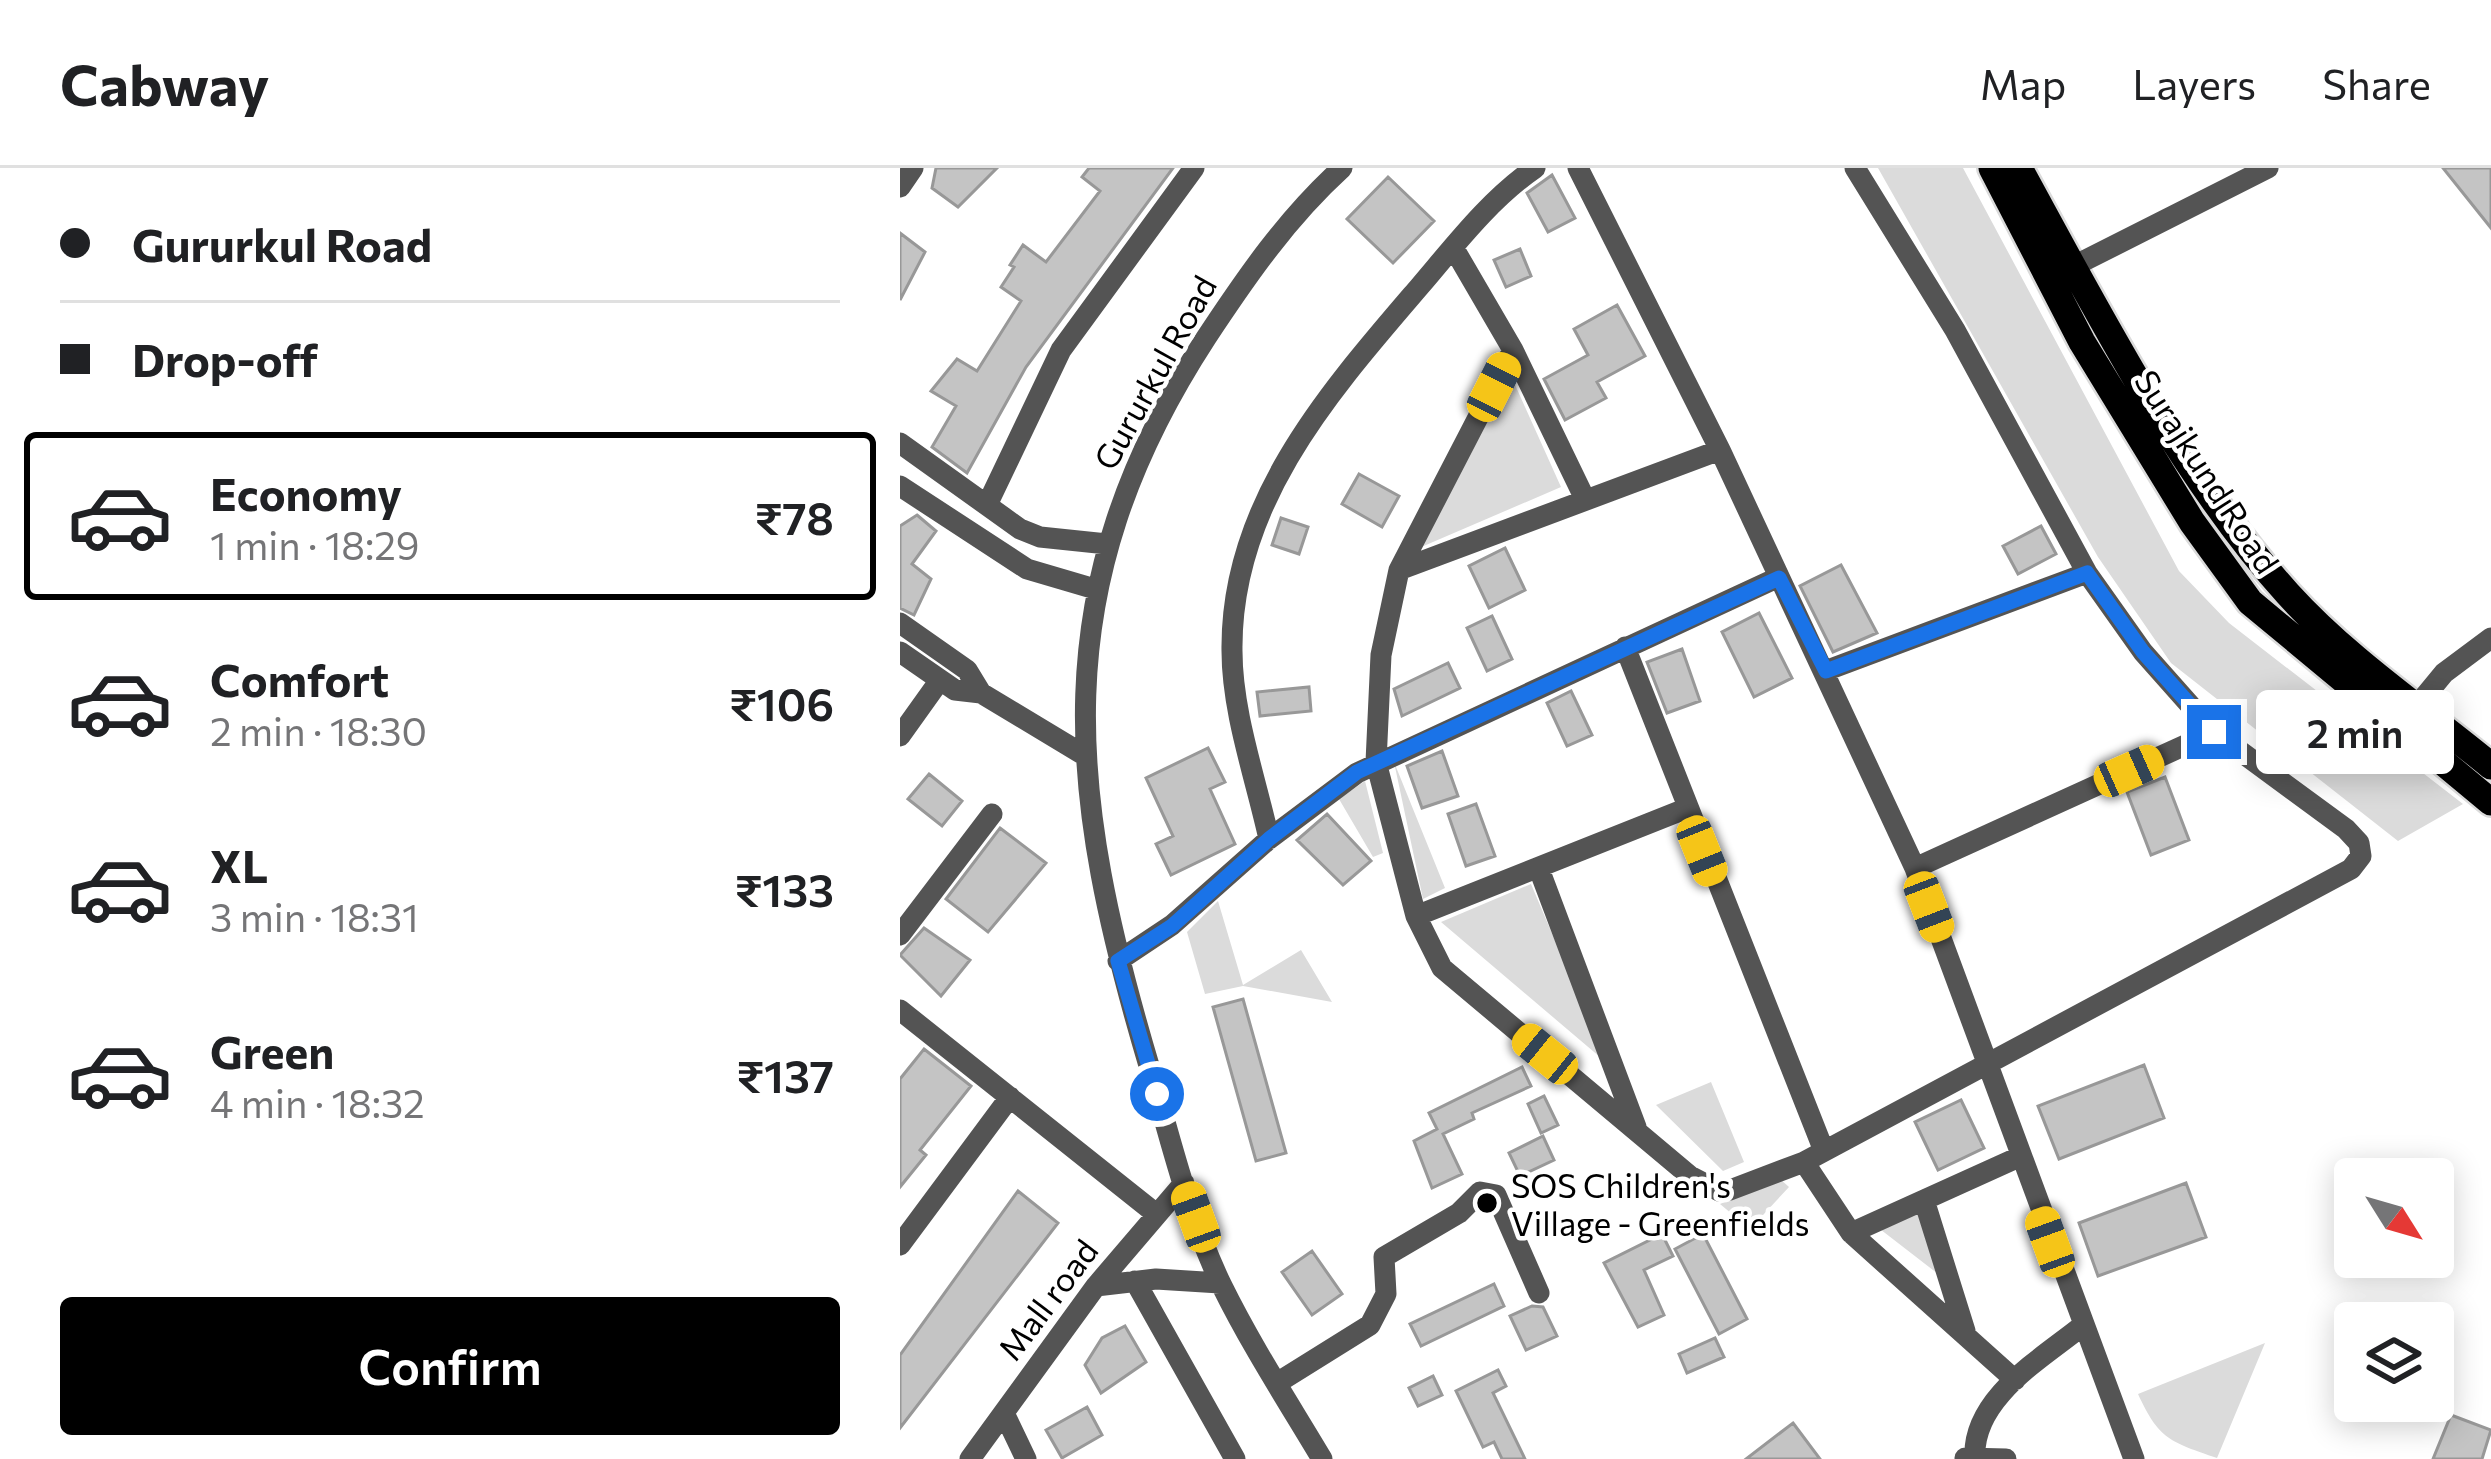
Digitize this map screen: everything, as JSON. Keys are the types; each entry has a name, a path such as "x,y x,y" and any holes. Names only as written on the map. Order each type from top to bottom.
{"main road":[{"name":"Surajkund Road","path":"2002,169 2072,266 2249,547 2322,628 2491,766"},
{"name":"Surajkund Road","path":"2002,169 2047,281 2192,522 2250,602 2491,802"}],"street":[{"path":"900,187 913,168"},
{"path":"987,505 1060,350 1194,168"},
{"name":"Gururkul Road","path":"1322,1459 1220,1283 1184,1184 1118,961 1094,840 1084,755 1094,589 1133,472 1183,375 1278,234 1342,168"},
{"path":"1269,839 1232,650 1250,536 1273,484 1318,408 1453,247 1534,168"},
{"path":"1578,168 1720,450 1915,868 2134,1459"},
{"path":"1513,350 1399,570 1381,655 1376,762 1416,916 1442,968 1690,1176 1719,1191 1814,1156 2357,863 2361,850 2345,830 2214,732 2143,652 2087,573 1955,330 1855,168"},
{"path":"2047,281 2268,168"},
{"path":"1453,247 1513,350 1584,497"},
{"path":"900,443 1040,537 1107,544"},
{"path":"1399,570 1720,450"},
{"path":"900,486 1027,569 1094,589"},
{"path":"1826,671 2087,573"},
{"path":"1118,961 1172,926 1269,839 1376,762 1779,578"},
{"path":"900,623 967,670 981,693"},
{"path":"2416,706 2444,673 2491,638"},
{"path":"1625,647 1814,1156 1850,1233 2015,1380"},
{"path":"900,652 955,691 981,693 1084,755"},
{"path":"900,736 940,680"},
{"path":"1915,868 2214,732"},
{"path":"1416,916 1685,809"},
{"path":"900,934 992,814"},
{"path":"1539,869 1636,1127"},
{"path":"900,1010 1155,1213"},
{"path":"900,1245 1010,1097"},
{"path":"1850,1233 2019,1157"},
{"name":"Mall road","path":"970,1459 1096,1286 1184,1184"},
{"path":"1277,1383 1370,1325 1386,1294 1384,1257 1460,1213 1480,1192 1496,1195 1539,1293"},
{"path":"1924,1200 1966,1333"},
{"path":"1135,1281 1234,1459"},
{"path":"1096,1286 1135,1281 1220,1283"},
{"path":"2006,1459 1971,1458 1987,1413 2015,1380 2082,1327"},
{"path":"1004,1413 1026,1459"}],"shaded area":[{"path":"1878,168 1963,168 2179,571 2229,623 2463,804 2398,841 2171,663 2098,557"},
{"path":"1512,378 1561,487 1412,551"},
{"path":"1394,762 1445,888 1423,899"},
{"path":"1365,781 1383,853 1373,857 1339,799"},
{"path":"1531,884 1607,1063 1441,922"},
{"path":"1218,901 1243,985 1301,950 1332,1002 1243,986 1205,994 1187,932"},
{"path":"1711,1082 1744,1162 1723,1171 1656,1105"},
{"path":"1780,1179 1789,1187 1750,1229 1720,1204"},
{"path":"1918,1205 1942,1277 1876,1226"},
{"path":"2265,1343 2217,1458 2168,1437 2138,1394"}],"building":[{"path":"936,168 997,168 958,207 932,188"},
{"path":"1089,168 1173,168 1026,367 967,473 932,447 956,406 931,391 957,359 977,371 1021,301 1001,287 1014,267 1010,265 1023,245 1046,262 1100,191 1082,177"},
{"path":"2443,168 2491,168 2491,228"},
{"path":"1552,175 1575,218 1548,232 1527,193"},
{"path":"1388,177 1434,221 1393,263 1347,219"},
{"path":"900,233 925,252 900,300"},
{"path":"1520,249 1531,276 1506,287 1494,260"},
{"path":"1617,305 1645,356 1597,382 1606,398 1565,420 1544,379 1588,355 1574,329"},
{"path":"1359,474 1399,496 1382,527 1342,504"},
{"path":"917,515 936,531 912,564 931,579 914,615 900,608 900,526"},
{"path":"1281,518 1308,527 1299,554 1272,545"},
{"path":"2041,526 2056,554 2018,574 2003,546"},
{"path":"1505,548 1525,590 1489,608 1469,566"},
{"path":"1841,565 1877,633 1833,652 1800,586"},
{"path":"1759,613 1792,678 1754,697 1722,632"},
{"path":"1492,616 1512,659 1487,671 1467,628"},
{"path":"1682,649 1700,701 1667,713 1647,662"},
{"path":"1448,663 1460,688 1402,716 1394,689"},
{"path":"1309,687 1311,711 1260,716 1257,692"},
{"path":"1571,691 1592,735 1567,746 1547,703"},
{"path":"1208,748 1225,782 1210,789 1235,844 1171,875 1156,844 1173,836 1146,778"},
{"path":"1442,751 1458,796 1422,808 1407,766"},
{"path":"929,774 962,801 942,826 908,799"},
{"path":"2165,777 2189,840 2151,855 2127,792"},
{"path":"1476,804 1495,856 1466,866 1448,814"},
{"path":"1327,814 1371,861 1343,885 1297,840"},
{"path":"1000,828 1046,863 988,932 946,899"},
{"path":"924,928 970,960 941,996 900,955"},
{"path":"1243,999 1286,1153 1256,1161 1213,1007"},
{"path":"924,1049 971,1086 920,1150 926,1155 900,1187 900,1079"},
{"path":"2144,1065 2164,1118 2059,1159 2038,1106"},
{"path":"1522,1067 1531,1086 1472,1113 1474,1119 1443,1134 1462,1174 1432,1188 1414,1141 1437,1129 1429,1113"},
{"path":"1544,1096 1558,1125 1541,1133 1528,1104"},
{"path":"1961,1100 1984,1148 1938,1170 1915,1122"},
{"path":"1543,1136 1554,1160 1520,1176 1509,1153"},
{"path":"2186,1183 2206,1237 2098,1276 2079,1223"},
{"path":"1018,1191 1058,1223 900,1428 900,1355"},
{"path":"1662,1234 1673,1256 1644,1270 1664,1315 1638,1327 1604,1263"},
{"path":"1703,1234 1747,1319 1719,1334 1675,1249"},
{"path":"1312,1251 1342,1294 1312,1315 1282,1272"},
{"path":"1494,1284 1504,1306 1421,1346 1410,1324"},
{"path":"1532,1306 1543,1307 1557,1336 1526,1350 1510,1316"},
{"path":"1125,1326 1146,1362 1101,1393 1085,1365 1102,1338"},
{"path":"1715,1338 1724,1357 1687,1373 1679,1354"},
{"path":"1498,1370 1506,1386 1493,1393 1525,1459 1502,1459 1494,1442 1483,1447 1456,1391"},
{"path":"1433,1376 1442,1395 1418,1406 1409,1388"},
{"path":"1087,1407 1102,1435 1062,1458 1046,1430"},
{"path":"2454,1416 2491,1430 2482,1459 2433,1459"},
{"path":"1793,1423 1820,1459 1746,1459"}],"place":[{"name":"SOS Children's Village - Greenfields","path":"1487,1203"}],"route":[{"path":"1157,1094 1118,961 1172,926 1269,839 1357,772 1779,578 1826,671 2087,573 2143,652 2214,732"}]}
